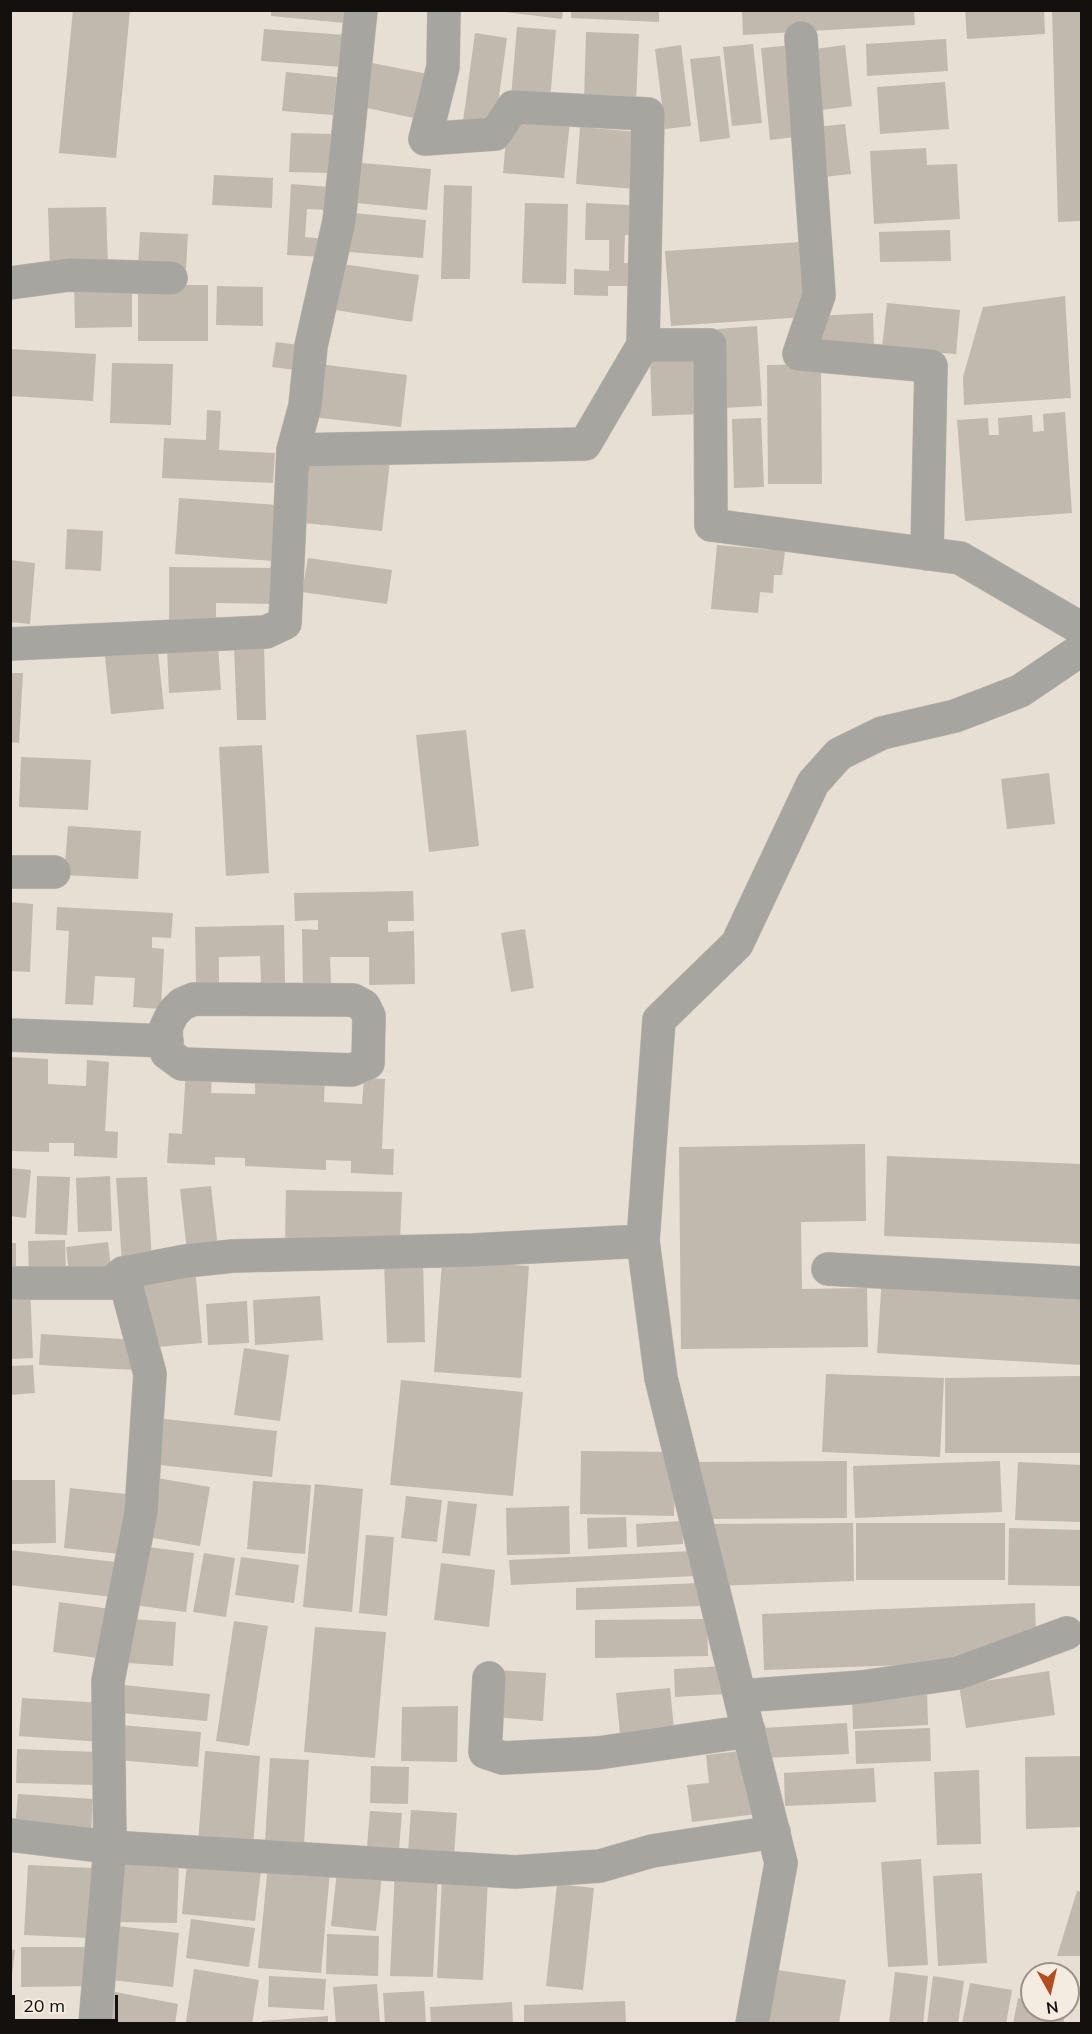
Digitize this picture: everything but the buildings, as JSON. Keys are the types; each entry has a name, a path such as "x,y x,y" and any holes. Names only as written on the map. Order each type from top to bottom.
{"street":[{"path":"10,644 266,632 285,623 293,450 305,406 311,346 339,221 361,10"},
{"path":"293,450 585,444 644,345 648,114 513,107 495,134 425,139 443,67 444,10"},
{"path":"801,38 819,295 799,354 931,366 927,554"},
{"path":"10,283 69,275 171,278"},
{"path":"644,345 710,345 711,525 960,558 1082,629"},
{"path":"752,2024 781,1863 661,1378 643,1241 659,1020 736,944 813,783 839,754 882,734 955,716 1020,691 1082,649"},
{"path":"10,873 54,872"},
{"path":"194,999 353,1000 364,1006 369,1016 368,1063 352,1070 182,1064 167,1053 167,1041 166,1027 173,1013 182,1004 194,999"},
{"path":"10,1035 167,1041"},
{"path":"10,1283 111,1283 123,1273 186,1261 233,1256 473,1250 643,1241"},
{"path":"828,1269 1082,1283"},
{"path":"95,2024 110,1847 108,1681 141,1512 150,1374 123,1273"},
{"path":"740,1696 862,1687 958,1674 1067,1633"},
{"path":"489,1678 485,1752 503,1758 598,1753 748,1731"},
{"path":"10,1835 110,1847 515,1872 600,1866 652,1851 774,1832"}]}
